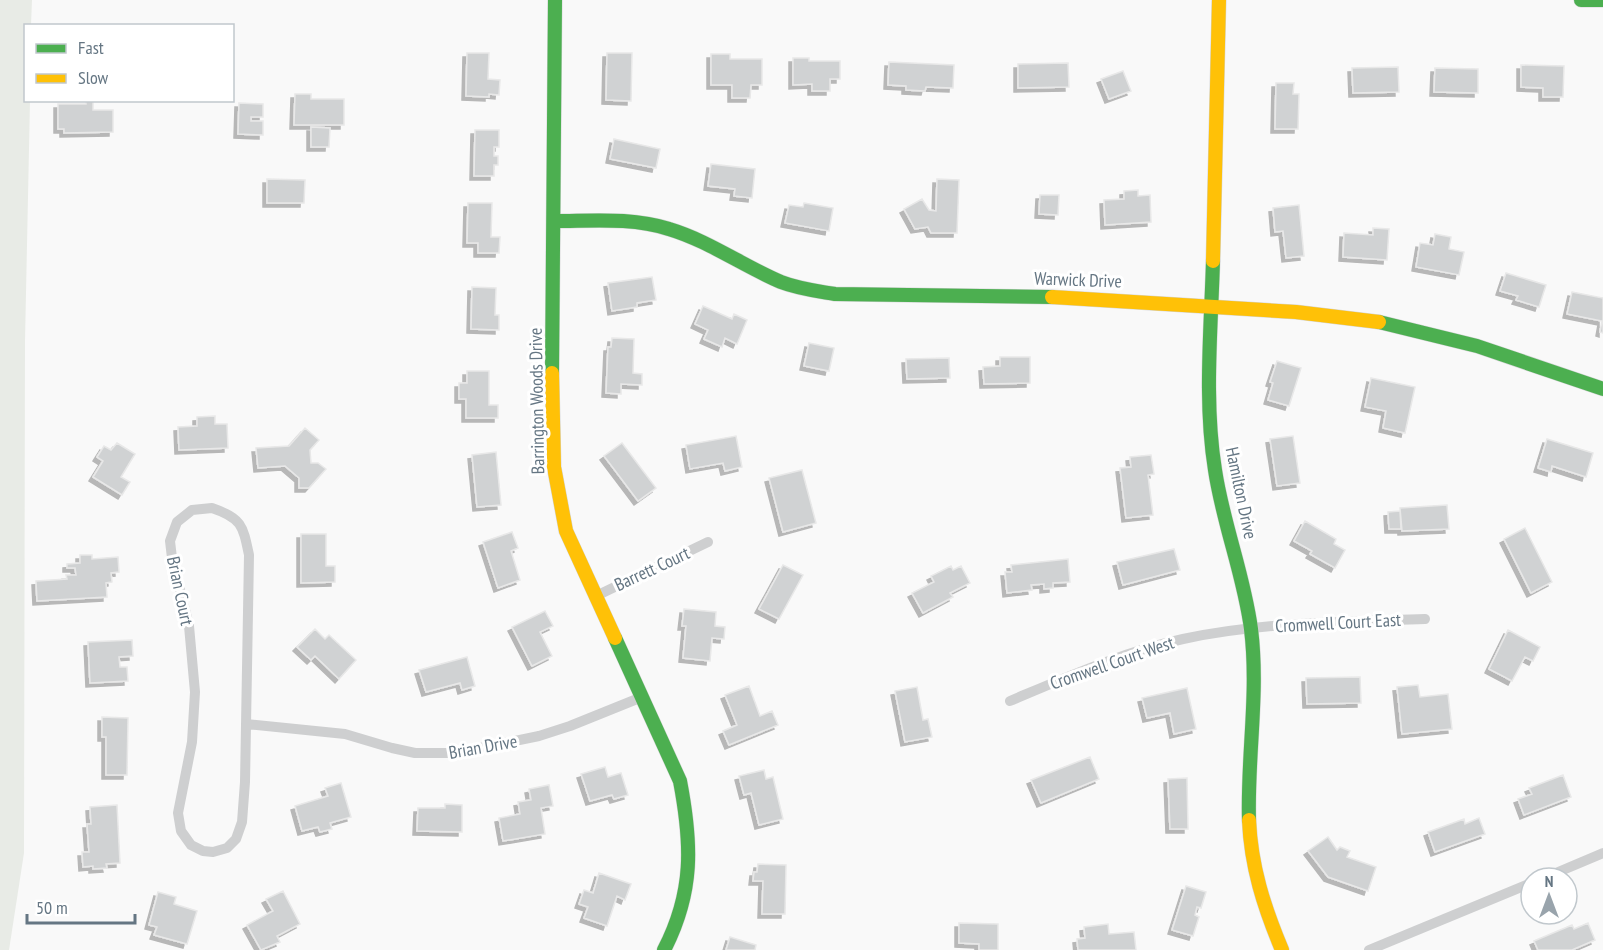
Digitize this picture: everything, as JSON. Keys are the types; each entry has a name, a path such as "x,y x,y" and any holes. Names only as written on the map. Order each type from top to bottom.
{"street":[{"name":"Barrington Woods Drive","path":"555,0 552,425 554,467 566,531 680,781 688,817 690,863 687,888 672,936 664,950"},
{"name":"Hamilton Drive","path":"1219,0 1211,306 1211,434 1215,469 1239,567 1251,629 1254,694 1249,786 1254,869 1260,895 1282,950"},
{"path":"1581,0 1603,0"},
{"name":"Warwick Drive","path":"554,221 621,221 681,232 759,271 798,287 835,294 1078,297 1296,312 1390,323 1477,346 1603,389"},
{"name":"Brian Court","path":"212,508 231,514 243,529 249,555 246,724 242,822 236,839 227,848 213,852 203,851 191,845 181,831 178,813 192,742 195,692 189,626 170,541 177,522 192,510 212,508"},
{"name":"Barrett Court","path":"596,596 708,542"},
{"name":"Cromwell Court East","path":"1251,629 1284,624 1425,619"},
{"name":"Cromwell Court West","path":"1010,700 1085,669 1137,651 1183,639 1251,629"},
{"name":"Brian Drive","path":"246,724 345,734 415,753 456,753 539,736 642,697"},
{"path":"1572,866 1603,853"},
{"path":"1369,950 1519,888"}],"shaded area":[{"path":"0,0 32,0 31,24 24,24 24,102 30,102 25,341 24,853 9,950 0,950"}],"building":[{"path":"467,53 489,53 488,79 500,80 499,95 466,96"},
{"path":"607,53 632,53 631,101 606,100"},
{"path":"711,54 730,54 730,59 762,59 762,85 751,85 750,98 732,98 732,85 711,85"},
{"path":"793,58 809,58 809,61 840,61 840,79 830,79 830,91 812,91 812,84 793,85"},
{"path":"889,62 954,65 953,88 926,87 925,91 906,90 906,86 888,85"},
{"path":"1068,63 1069,87 1018,88 1018,64"},
{"path":"1521,65 1564,66 1563,97 1543,97 1543,88 1521,87"},
{"path":"1398,67 1399,92 1353,93 1352,68"},
{"path":"1435,68 1478,69 1478,93 1434,92"},
{"path":"1123,71 1131,91 1109,99 1101,79"},
{"path":"1276,83 1294,83 1293,94 1299,94 1298,129 1275,129"},
{"path":"295,94 311,94 311,99 344,99 344,125 294,125"},
{"path":"86,102 93,102 93,110 113,110 113,132 64,133 64,129 58,129 58,104 86,104"},
{"path":"239,103 263,104 263,117 251,117 251,121 263,121 263,135 238,134"},
{"path":"311,127 330,128 329,147 311,147"},
{"path":"475,130 499,130 499,147 494,147 494,156 498,156 498,165 494,165 494,176 474,176"},
{"path":"614,139 660,149 656,168 610,159"},
{"path":"711,164 755,169 752,198 734,196 735,189 708,186"},
{"path":"267,179 305,180 304,203 267,203"},
{"path":"937,179 959,180 957,233 931,233 928,227 915,229 904,209 922,199 929,210 936,211"},
{"path":"1138,190 1138,196 1150,195 1151,222 1105,225 1104,200 1124,199 1124,191"},
{"path":"1040,195 1059,195 1058,215 1039,214"},
{"path":"468,203 492,203 491,237 500,237 499,253 478,253 478,243 467,243"},
{"path":"804,203 833,208 829,231 785,223 789,205 803,207"},
{"path":"1299,205 1304,256 1286,258 1283,231 1275,232 1273,208"},
{"path":"1373,228 1389,229 1387,260 1343,257 1344,233 1373,235"},
{"path":"1435,234 1451,237 1449,249 1464,252 1459,275 1416,267 1420,243 1433,245"},
{"path":"1506,273 1546,285 1539,307 1516,300 1518,296 1500,291"},
{"path":"652,277 656,300 637,303 637,307 612,311 608,283"},
{"path":"472,287 496,288 495,315 499,315 499,330 471,329"},
{"path":"1572,292 1603,298 1603,333 1600,332 1602,321 1567,314"},
{"path":"703,306 732,319 734,314 747,320 737,344 725,338 722,347 704,339 708,330 695,324"},
{"path":"612,338 634,339 633,373 642,374 642,385 621,384 621,394 606,393 608,347 611,347"},
{"path":"809,343 834,348 829,371 804,366"},
{"path":"1000,357 1030,357 1030,383 984,384 983,367 1000,366"},
{"path":"949,358 950,378 907,379 906,359"},
{"path":"1277,361 1301,368 1289,406 1268,400 1273,383 1270,382"},
{"path":"467,371 489,371 489,405 498,405 498,418 466,418 466,399 459,399 459,383 467,383"},
{"path":"1371,378 1415,387 1405,433 1383,428 1386,411 1365,407"},
{"path":"215,416 215,424 227,424 228,448 179,450 178,427 197,426 197,417"},
{"path":"305,428 319,440 310,450 311,463 318,463 326,469 309,488 299,488 299,478 285,466 258,468 256,448 289,446"},
{"path":"736,436 742,467 725,471 723,463 690,469 686,445"},
{"path":"1293,436 1300,483 1277,486 1270,439"},
{"path":"1547,439 1593,453 1586,477 1552,466 1551,472 1538,468"},
{"path":"117,443 135,454 121,477 130,482 122,495 93,477 103,461 97,457 104,446 111,450"},
{"path":"622,443 656,488 638,501 604,456"},
{"path":"496,452 501,505 477,507 472,455"},
{"path":"1151,455 1154,474 1148,475 1153,515 1126,518 1120,468 1131,467 1130,457"},
{"path":"802,470 816,523 783,532 769,478"},
{"path":"1447,505 1449,529 1402,531 1400,508"},
{"path":"1400,511 1401,529 1389,529 1388,512"},
{"path":"1305,521 1336,539 1334,544 1345,550 1335,568 1310,554 1312,551 1294,541"},
{"path":"1525,528 1552,582 1531,593 1504,539"},
{"path":"512,532 518,548 511,551 520,580 498,588 483,542"},
{"path":"301,534 326,534 326,566 335,566 335,582 301,583"},
{"path":"1174,549 1180,570 1123,585 1117,562"},
{"path":"80,555 92,555 92,559 118,557 119,572 111,573 112,582 106,583 107,597 37,601 36,581 67,579 66,575 76,575 75,568 67,568 67,564 80,563"},
{"path":"1068,559 1070,582 1053,583 1053,588 1044,589 1044,584 1031,585 1032,590 1007,593 1005,572 1012,572 1011,565"},
{"path":"783,565 803,575 779,619 759,609"},
{"path":"951,566 953,570 961,566 970,583 950,593 953,597 923,613 912,593 934,582 931,576"},
{"path":"684,609 716,612 715,626 725,627 724,639 712,638 710,661 683,658 686,626 682,626"},
{"path":"545,611 553,626 540,632 552,656 532,666 512,627"},
{"path":"315,629 325,639 329,635 356,660 339,679 315,656 311,660 297,647"},
{"path":"1508,630 1540,647 1533,661 1525,657 1512,681 1489,669"},
{"path":"132,640 133,656 119,657 120,667 127,667 128,681 90,683 88,642"},
{"path":"467,657 475,686 462,690 460,683 426,692 419,670"},
{"path":"1360,677 1361,703 1307,704 1306,678"},
{"path":"1418,685 1420,697 1448,694 1452,729 1402,734 1397,687"},
{"path":"749,686 760,716 772,711 778,725 729,745 723,731 737,725 725,695"},
{"path":"917,687 923,720 928,719 932,737 905,742 895,691"},
{"path":"1187,688 1196,729 1174,734 1170,713 1147,718 1142,698"},
{"path":"102,717 128,718 127,775 106,775 106,737 102,737"},
{"path":"1090,757 1099,779 1041,803 1031,780"},
{"path":"605,767 608,777 621,773 628,795 614,799 612,795 590,801 581,774"},
{"path":"764,770 766,779 773,777 783,819 759,825 751,793 744,795 739,776"},
{"path":"1563,775 1571,797 1524,815 1518,799 1532,794 1529,788"},
{"path":"1187,778 1188,829 1170,829 1168,779"},
{"path":"341,783 351,817 330,823 332,829 320,832 318,827 302,831 295,806 328,796 325,788"},
{"path":"549,785 553,806 541,808 545,834 503,841 499,818 520,814 518,802 531,800 529,789"},
{"path":"445,804 462,805 462,832 417,831 418,808 445,808"},
{"path":"117,805 120,863 106,864 107,868 83,867 82,852 89,852 87,824 91,824 90,807"},
{"path":"1479,818 1485,834 1435,852 1428,832 1464,819 1465,824"},
{"path":"1328,837 1337,850 1340,847 1350,851 1347,857 1376,867 1368,891 1328,877 1308,851"},
{"path":"758,864 786,865 785,914 762,914 763,881 753,881"},
{"path":"599,873 631,884 625,900 617,896 607,926 584,918 588,907 579,904 584,890 593,893"},
{"path":"1186,886 1206,892 1201,908 1197,907 1195,915 1199,917 1193,936 1172,930"},
{"path":"283,891 300,924 277,936 280,942 261,950 247,925 273,911 266,899"},
{"path":"158,892 176,897 174,904 197,911 187,944 154,935 157,927 149,925"},
{"path":"959,923 998,924 998,950 979,950 979,944 959,943"},
{"path":"1588,923 1595,940 1572,950 1538,950 1534,941 1570,926 1574,929"},
{"path":"1108,924 1109,934 1134,932 1136,950 1078,950 1077,939 1085,938 1084,927"},
{"path":"730,937 756,945 755,950 726,950"}],"traffic: fast":[{"path":"552,373 555,0"},
{"path":"1581,0 1603,0"},
{"path":"554,221 612,220 655,225 698,240 781,282 835,294 1052,297"},
{"path":"1213,261 1209,366 1212,444 1223,510 1248,609 1253,653 1249,820"},
{"path":"1379,322 1477,346 1603,389"},
{"path":"615,638 680,781 684,804 688,867 681,908 664,950"}],"traffic: slow":[{"path":"1213,261 1219,0"},
{"path":"1052,297 1296,312 1379,322"},
{"path":"552,373 554,467 566,531 615,638"},
{"path":"1249,820 1252,854 1260,886 1282,950"}]}
